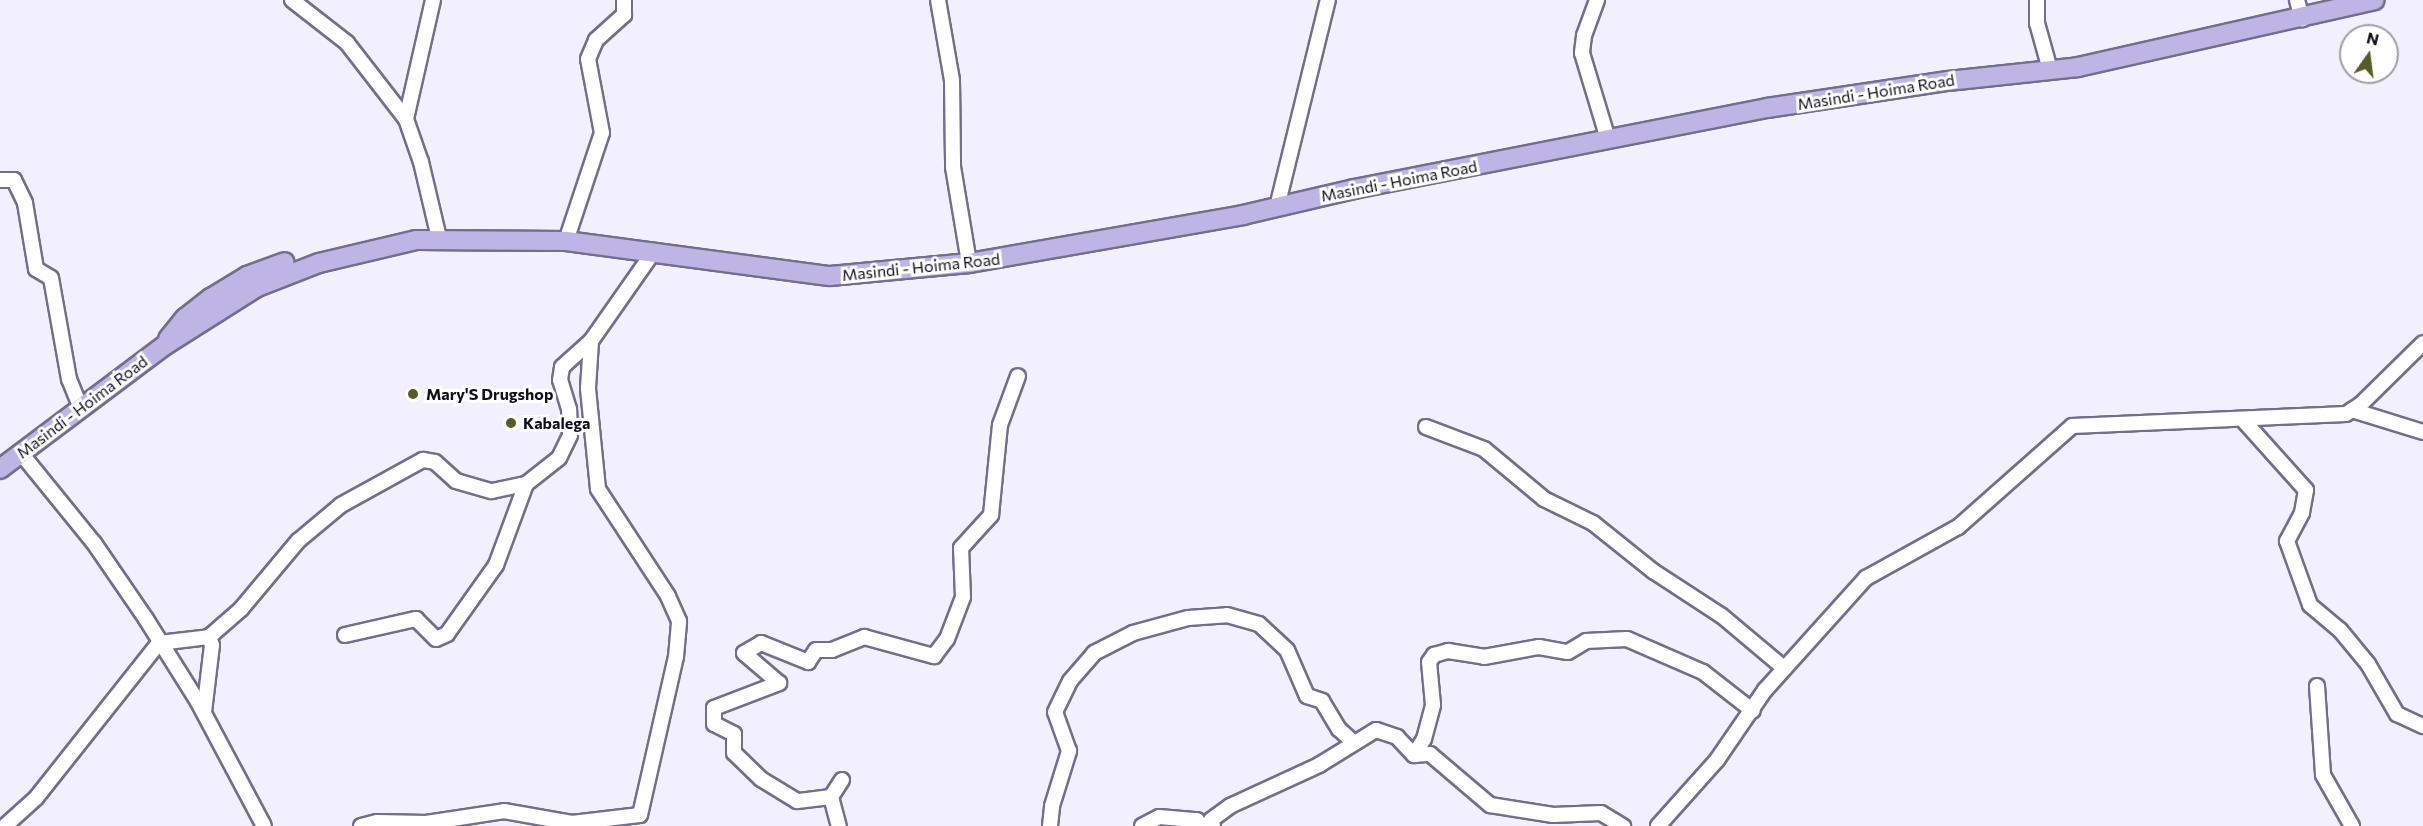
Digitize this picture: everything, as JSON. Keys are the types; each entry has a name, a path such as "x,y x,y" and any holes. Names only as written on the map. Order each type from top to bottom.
{"main road":[{"name":"Masindi - Hoima Road","path":"0,469 164,346 277,277 319,263 416,240 439,238 566,241 830,276 969,263 1277,207 1767,108 1948,81 2078,68 2302,19 2375,0"}],"street":[{"path":"292,0 347,43 406,119 421,162 439,238"},
{"path":"406,119 433,0"},
{"path":"566,241 602,133 588,59 596,40 624,15 624,0"},
{"path":"938,0 952,80 953,167 969,263"},
{"path":"1277,207 1328,0"},
{"path":"1597,0 1584,36 1582,53 1608,139"},
{"path":"2037,0 2037,23 2050,70"},
{"path":"2297,0 2302,19"},
{"path":"0,180 14,180 26,203 36,269 51,278 69,379 81,408"},
{"path":"5,826 36,798 159,643 209,637 227,624 312,529 341,505 416,463 435,462 456,481 475,489 492,491 526,483 549,468 566,449 569,409 559,375 566,360 591,341 654,251"},
{"path":"361,826 377,822 426,824 504,811 572,823 643,820 676,657 679,621 668,596 598,489 588,388 591,341"},
{"path":"1658,826 1717,760 1784,668 1866,578 1958,527 2072,426 2324,418 2352,410 2423,343"},
{"path":"831,797 797,801 760,779 734,753 735,734 714,724 714,708 779,683 744,653 761,643 808,662 816,650 832,650 864,637 934,656 947,639 963,597 961,548 991,515 999,425 1018,375"},
{"path":"2352,410 2423,432"},
{"path":"2244,421 2306,490 2302,513 2287,542 2310,605 2340,630 2368,664 2397,714 2423,726"},
{"path":"1426,427 1484,449 1544,499 1593,523 1653,571 1722,616 1784,668"},
{"path":"20,452 94,543 204,712 264,826"},
{"path":"345,635 416,619 436,639 447,634 496,565 526,483"},
{"path":"1050,826 1052,806 1069,751 1055,712 1070,681 1094,653 1132,633 1188,618 1227,615 1259,624 1287,650 1307,696 1322,701 1339,729 1353,742"},
{"path":"204,712 212,645 209,637"},
{"path":"1414,754 1424,739 1433,705 1429,662 1434,655 1448,651 1484,657 1539,647 1568,652 1586,641 1627,639 1703,672 1753,711"},
{"path":"2317,686 2323,775 2352,826"},
{"path":"1212,826 1211,820 1230,806 1319,765 1366,734 1384,731 1397,737 1414,754 1430,754 1490,805 1553,815 1601,813 1623,826"},
{"path":"839,826 831,797 842,780"},
{"path":"1142,826 1159,817 1197,820 1201,826"}],"place":[{"name":"Mary'S Drugshop","path":"413,394"},
{"name":"Kabalega","path":"511,423"}]}
